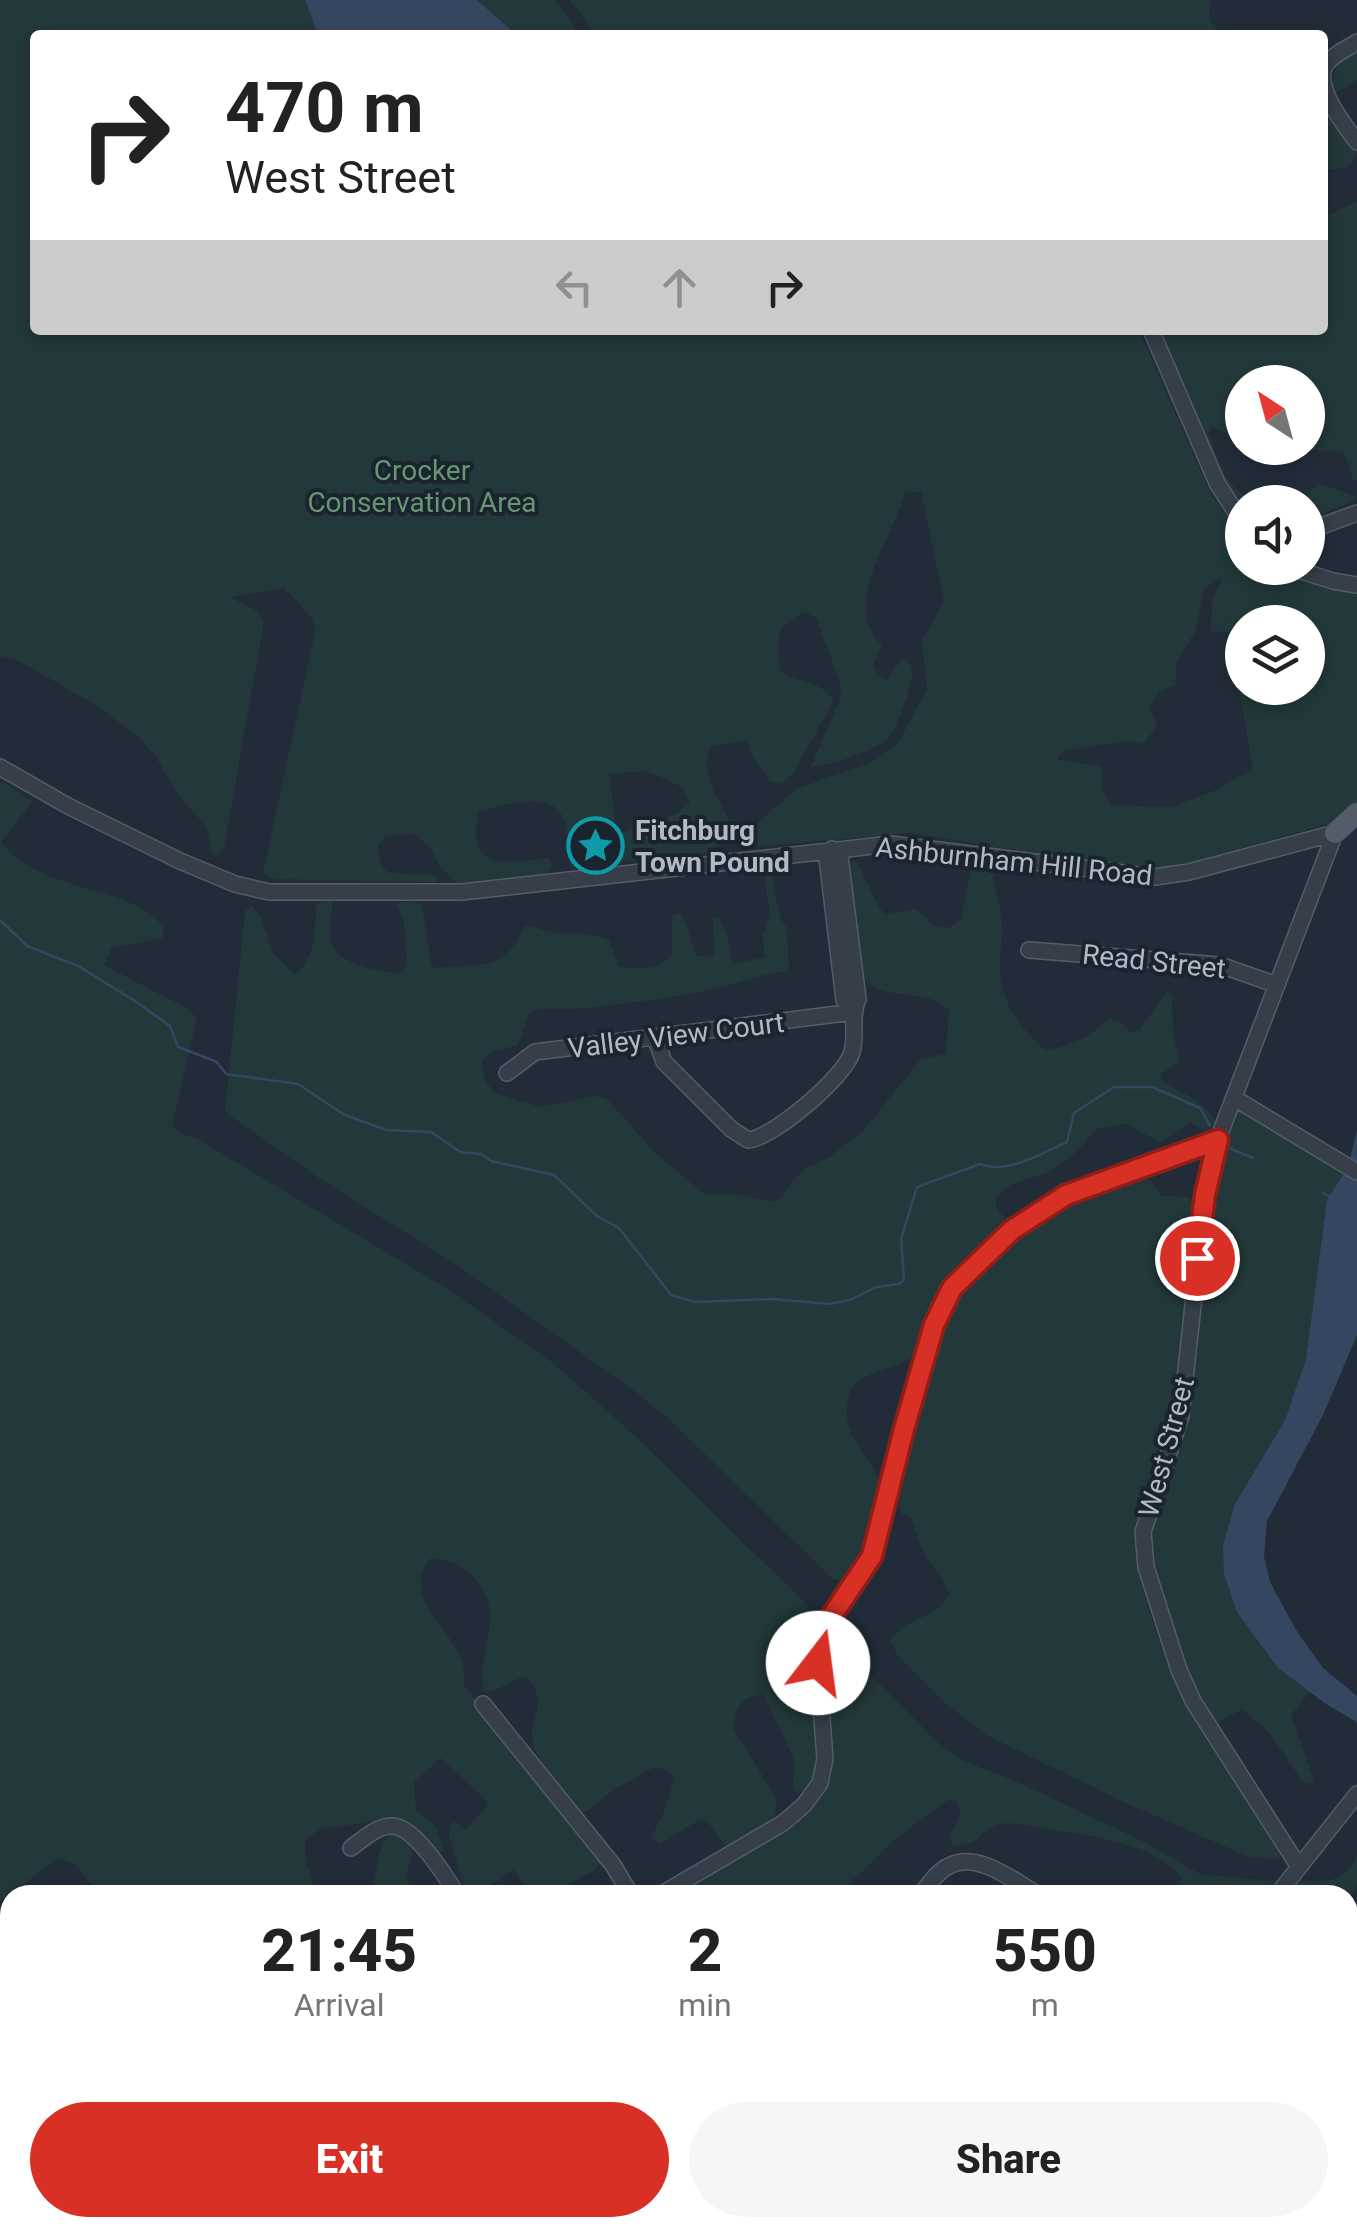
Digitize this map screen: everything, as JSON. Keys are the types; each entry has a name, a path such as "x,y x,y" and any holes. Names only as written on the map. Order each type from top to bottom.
{"main road":[{"path":"1335,834 1357,813"}],"street":[{"path":"1328,62 1357,42"},
{"path":"1328,91 1333,110 1357,142"},
{"path":"1153,335 1225,495"},
{"path":"1325,525 1357,513"},
{"path":"1325,578 1357,585"},
{"name":"Ashburnham Hill Road","path":"0,767 164,853 234,884 269,892 462,892 832,849 910,844 1155,878 1335,834"},
{"name":"West Street","path":"1299,1867 1193,1701 1146,1567 1143,1532 1180,1416 1205,1195 1218,1140 1335,834"},
{"path":"656,1038 662,1059 736,1133 748,1140 756,1140 794,1113 846,1066 853,1048 852,1012 858,999 840,857 832,849"},
{"name":"Read Street","path":"1029,950 1220,965 1277,985"},
{"name":"Valley View Court","path":"507,1073 536,1052 852,1012"},
{"path":"1234,1098 1357,1172"},
{"path":"677,1885 782,1823 804,1805 820,1784 825,1759 818,1663 821,1638 832,1612 872,1556 934,1325 952,1288 1012,1230 1066,1195 1218,1140"},
{"path":"483,1704 613,1865 624,1885"},
{"path":"1285,1885 1357,1794"},
{"path":"1322,1838 1357,1805"},
{"path":"351,1848 382,1828 400,1827 415,1838 450,1885"},
{"path":"929,1885 942,1870 966,1861 1020,1885"}],"green space":[{"name":"Crocker Conservation Area","path":"0,0 305,0 316,30 30,30 30,335 1141,335 1210,493 1225,514 1225,585 1325,585 1325,577 1357,585 1357,802 1327,824 1168,869 1134,869 910,833 738,848 746,834 796,789 869,763 897,745 927,689 922,640 944,601 921,491 905,493 867,592 870,630 882,646 873,665 877,674 886,680 903,658 912,668 907,696 891,734 862,753 811,767 841,697 840,683 816,617 803,612 781,627 780,670 822,688 833,700 793,774 781,784 770,782 752,756 747,740 712,746 708,776 730,822 722,840 707,853 570,867 567,830 561,813 552,806 529,801 479,811 478,845 493,860 549,858 553,865 548,874 458,883 441,868 430,847 413,833 386,836 378,845 380,863 388,873 433,875 439,879 436,882 273,879 263,873 316,628 284,588 230,597 255,610 264,621 224,848 218,856 212,854 207,827 180,797 154,754 137,735 94,704 17,660 0,656","holes":["647,771 682,787 690,802 678,813 617,834 609,774"]},
{"path":"477,0 555,0 577,30 511,30"},
{"path":"570,0 1210,0 1209,20 1219,30 592,30"},
{"path":"1357,47 1357,80 1337,92 1331,90 1336,64"},
{"path":"1328,118 1357,148 1351,164 1328,169"},
{"path":"1357,201 1357,481 1345,454 1325,451 1325,365 1225,365 1225,432 1212,427 1208,433 1232,485 1225,485 1159,335 1328,335 1328,216"},
{"path":"1325,486 1354,496 1356,500 1325,512"},
{"path":"3,782 32,802 1,842 19,859 62,881 129,902 164,927 163,938 111,948 104,965 190,1010 197,1019 172,1124 180,1133 196,1138 446,1288 553,1363 635,1436 809,1607 815,1621 818,1736 812,1778 804,1792 793,1791 794,1759 763,1694 741,1704 733,1728 776,1798 775,1817 733,1843 724,1845 708,1822 699,1820 660,1844 651,1838 674,1779 669,1771 654,1767 585,1812 577,1808 534,1747 538,1705 528,1677 485,1693 483,1662 490,1620 484,1592 459,1566 431,1558 422,1574 421,1590 427,1606 458,1652 464,1668 463,1684 603,1860 595,1870 567,1885 524,1885 514,1869 492,1885 464,1885 449,1836 450,1825 455,1822 465,1830 488,1806 441,1758 414,1782 416,1810 436,1826 443,1849 438,1856 386,1819 321,1829 305,1839 305,1858 314,1885 91,1885 75,1864 58,1858 22,1885 0,1885 0,784"},
{"path":"985,859 993,862 1001,916 1001,983 1014,1015 1028,1033 1045,1050 1080,1040 1109,1019 1120,1022 1130,1032 1139,1031 1167,991 1172,995 1173,1033 1180,1062 1160,1074 1162,1081 1199,1103 1215,1122 1207,1131 1190,1123 1160,1142 1126,1124 1096,1129 1061,1164 1008,1187 996,1197 996,1207 1008,1223 1006,1228 918,1349 907,1360 868,1375 852,1388 848,1425 878,1478 883,1501 871,1538 844,1581 833,1579 671,1421 633,1390 457,1265 319,1178 225,1112 245,911 252,905 261,918 273,953 296,975 311,951 316,906 325,898 333,902 330,934 336,951 360,966 398,974 407,965 404,923 397,904 410,901 422,906 435,968 478,965 499,959 524,926 601,937 609,940 618,966 654,966 672,955 672,916 679,913 696,955 714,954 713,918 719,919 733,964 765,957 763,936 770,914 763,865 769,863 780,918 787,928 789,971 670,997 530,1012 518,1045 490,1052 482,1061 484,1078 494,1093 540,1107 596,1096 608,1100 654,1152 704,1194 741,1195 773,1202 783,1197 808,1167 831,1156 863,1131 921,1059 946,1054 949,1010 929,998 884,991 864,980 849,864 854,860 884,914 916,909 935,926 949,928 961,919 972,865"},
{"path":"1234,1098 1348,1167 1327,1200 1306,1359 1285,1420 1235,1504 1278,1668 1310,1692 1291,1715 1314,1780 1311,1783 1303,1782 1271,1735 1243,1709 1215,1724 1198,1700 1146,1567 1150,1504 1168,1460 1197,1258"},
{"path":"1142,1177 1150,1180 1161,1196 1188,1197 1195,1205 1186,1322 1174,1409 1165,1449 1139,1524 1139,1563 1147,1605 1184,1693 1232,1777 1279,1846 1279,1859 1249,1857 1117,1799 987,1735 946,1704 898,1656 890,1640 905,1626 936,1609 949,1595 942,1577 925,1557 911,1518 902,1514 899,1505 931,1351 955,1293 1016,1233 1050,1211"},
{"path":"836,1650 856,1660 942,1747 964,1761 1150,1845 1200,1874 1272,1881 1274,1885 1178,1885 1182,1878 1170,1866 1138,1849 1100,1838 1016,1824 999,1824 971,1843 953,1846 950,1837 961,1811 949,1799 895,1839 848,1885 690,1885 805,1815 823,1793 832,1774 825,1659"},
{"path":"394,1832 403,1836 413,1850 406,1877 410,1885 373,1885 387,1838"},
{"path":"1357,1857 1357,1885 1297,1885 1339,1877"}],"water":[{"path":"305,0 477,0 511,30 316,30"},
{"path":"1357,1130 1357,1335 1323,1415 1267,1521 1264,1557 1270,1582 1296,1630 1323,1668 1357,1696 1357,1722 1278,1668 1237,1612 1224,1574 1223,1545 1235,1504 1285,1420 1306,1359 1327,1200 1348,1167"}],"waterway":[{"path":"0,920 27,946 78,966 135,1001 170,1026 178,1047 217,1062 226,1074 298,1084 343,1114 386,1130 431,1132 460,1152 481,1154 491,1161 554,1175 597,1216 619,1228 671,1295 695,1302 771,1299 830,1304 850,1300 876,1287 899,1284 904,1280 901,1239 917,1187 980,1164 1013,1165 1067,1142 1074,1113 1114,1087 1152,1087 1200,1108 1210,1126"},
{"path":"1227,1147 1253,1158"},
{"path":"1323,1193 1329,1196"}],"place":[{"name":"Fitchburg Town Pound","path":"596,846"}],"route":[{"path":"818,1663 821,1638 832,1612 872,1556 939,1312 952,1288 971,1267 1012,1230 1066,1195 1218,1140 1205,1195 1197,1258"}]}
